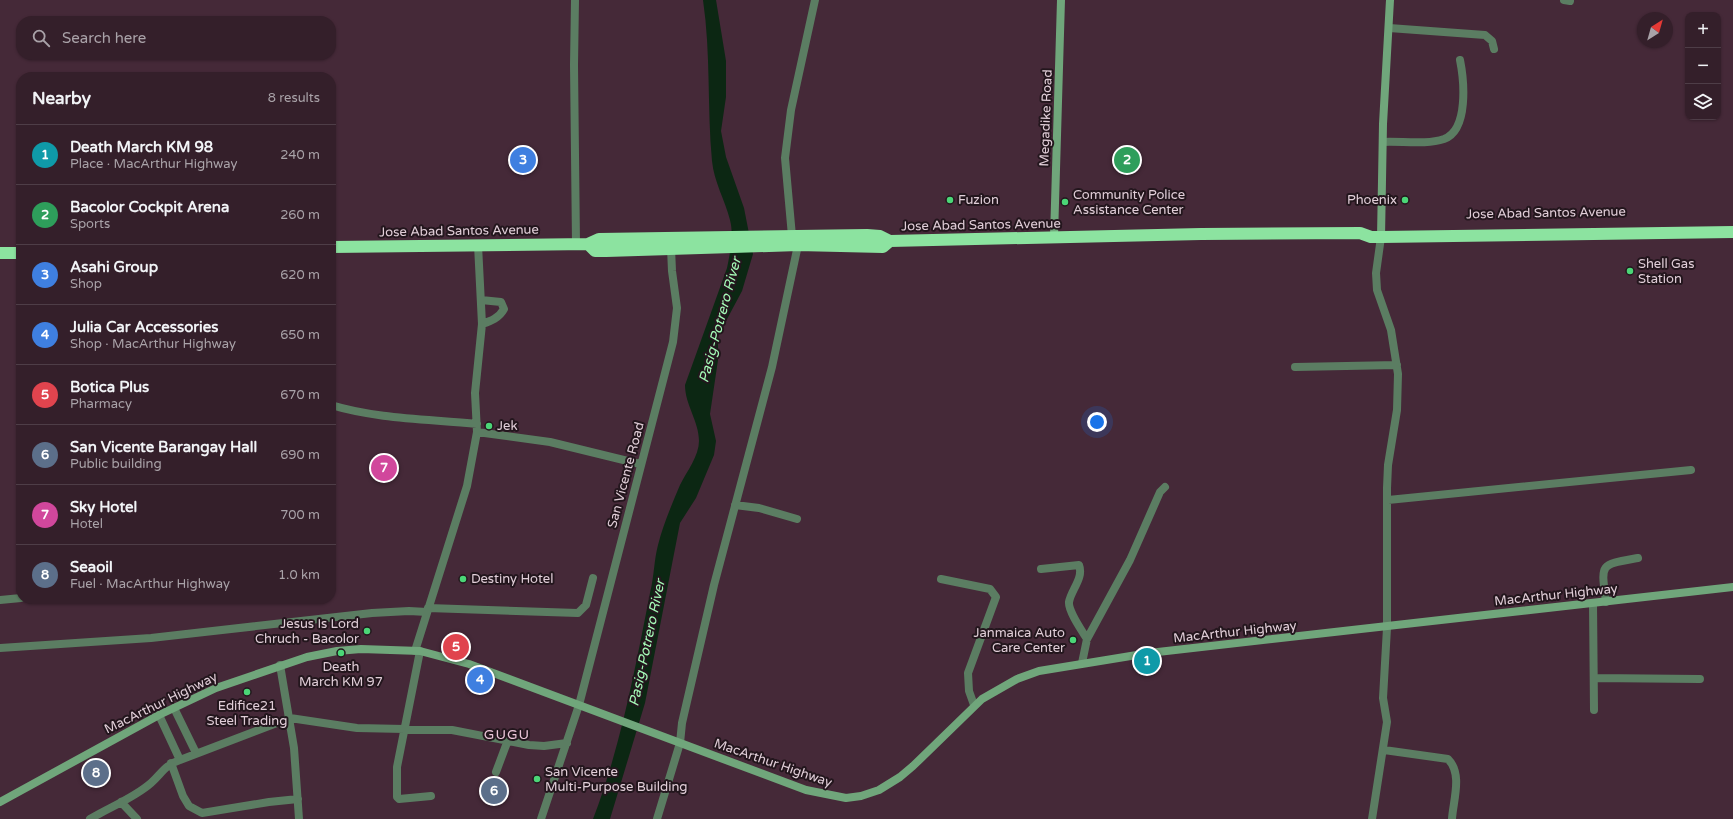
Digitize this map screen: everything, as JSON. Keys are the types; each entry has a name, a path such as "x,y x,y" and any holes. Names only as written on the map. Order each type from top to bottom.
{"highway":[{"name":"Jose Abad Santos Avenue","path":"1381,233 1733,224"},
{"name":"Jose Abad Santos Avenue","path":"336,247 582,244 595,251 675,244 792,241 867,235 880,236 890,241 1054,237 1360,233 1733,232"},
{"path":"0,253 16,253"}],"main road":[{"name":"Megadike Road","path":"1054,237 1061,0"},
{"path":"1381,233 1383,142 1390,0"},
{"name":"MacArthur Highway","path":"0,802 159,715 216,688 280,665 337,651 361,649 418,651 469,664 806,790 846,798 861,796 879,790 900,777 974,706 998,688 1039,671 1082,663 1149,654 1388,628 1733,587"}],"street":[{"path":"575,0 574,65 582,244"},
{"path":"657,819 678,742 697,657 735,505 772,367 792,241 785,158 790,110 815,0"},
{"path":"1388,28 1484,35 1492,41 1494,49"},
{"path":"1383,142 1432,141 1443,139 1452,134 1460,121 1464,78 1460,60"},
{"path":"1372,819 1384,750 1387,722 1383,698 1388,628 1388,465 1397,410 1398,365 1391,330 1377,290 1376,273 1381,233"},
{"name":"San Vicente Road","path":"541,819 580,705 640,464 671,349 677,318 672,271 675,244"},
{"path":"431,796 399,799 397,797 397,767 418,651 428,610 452,538 467,486 477,428 475,393 482,324 478,245"},
{"path":"481,300 501,302 504,309 494,320 482,324"},
{"path":"1295,367 1398,365"},
{"path":"336,406 390,417 419,418 477,428 550,442 640,464"},
{"path":"1388,500 1691,470"},
{"path":"1082,663 1087,639 1130,560 1160,492 1165,487"},
{"path":"735,505 759,508 797,519"},
{"path":"1606,602 1602,574 1605,568 1609,563 1638,558"},
{"path":"1041,569 1079,565 1080,576 1070,605 1074,617 1087,639"},
{"path":"0,648 159,637 372,613 428,610 578,613 586,605 593,578"},
{"path":"941,579 990,589 996,597 968,673 969,691 974,706"},
{"path":"0,600 16,598"},
{"path":"1593,603 1594,710"},
{"path":"280,665 294,748 300,819"},
{"path":"1594,678 1700,679"},
{"path":"174,708 196,753"},
{"path":"159,715 180,760"},
{"path":"90,819 121,802 152,782 161,771 171,763 290,718 357,728 452,730 544,746 567,743"},
{"path":"496,772 508,740"},
{"path":"1384,750 1448,759 1455,769 1456,790 1452,819"},
{"path":"171,763 183,796 190,806 202,813 269,802 298,799"},
{"path":"121,802 137,819"}],"water":[{"name":"Pasig-Potrero River","path":"703,0 716,0 726,61 726,97 721,131 726,157 744,208 753,254 742,291 718,336 718,360 710,414 716,441 714,455 696,498 680,523 645,703 610,819 593,819 612,764 626,707 639,650 660,537 680,485 697,452 699,441 697,427 687,399 685,385 727,268 732,238 730,220 715,176 712,161 707,40"}],"place":[{"name":"Asahi Group","path":"523,160"},
{"name":"Bacolor Cockpit Arena","path":"1127,160"},
{"name":"Fuzion","path":"950,200"},
{"name":"Phoenix","path":"1405,200"},
{"name":"Community Police Assistance Center","path":"1065,202"},
{"name":"Shell Gas Station","path":"1630,271"},
{"name":"Jek","path":"489,426"},
{"name":"Sky Hotel","path":"384,468"},
{"name":"Destiny Hotel","path":"463,579"},
{"name":"Jesus Is Lord Chruch - Bacolor","path":"367,631"},
{"name":"Janmaica Auto Care Center","path":"1073,640"},
{"name":"Botica Plus","path":"456,647"},
{"name":"Death March KM 97","path":"341,653"},
{"name":"Death March KM 98","path":"1147,661"},
{"name":"Julia Car Accessories","path":"480,680"},
{"name":"Edifice21 Steel Trading","path":"247,692"},
{"name":"Seaoil","path":"96,773"},
{"name":"San Vicente Multi-Purpose Building","path":"537,779"},
{"name":"San Vicente Barangay Hall","path":"494,791"}],"district":[{"name":"GUGU","path":"507,734"}]}
